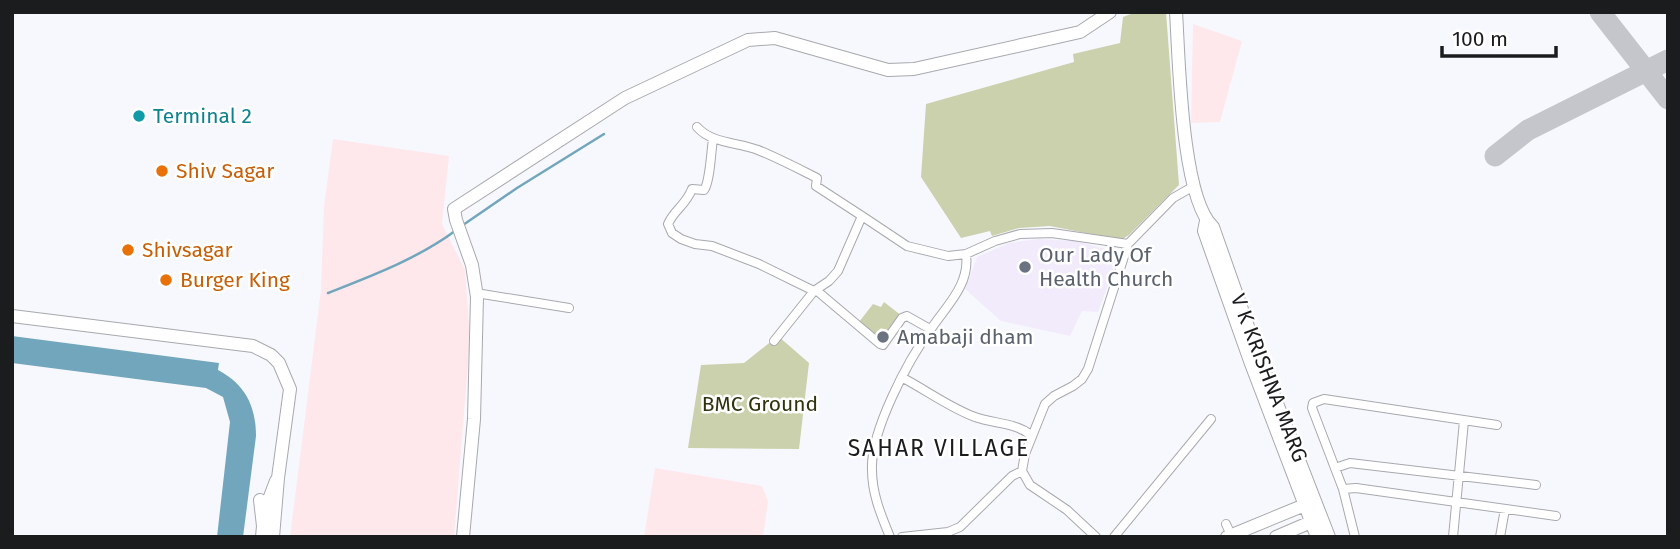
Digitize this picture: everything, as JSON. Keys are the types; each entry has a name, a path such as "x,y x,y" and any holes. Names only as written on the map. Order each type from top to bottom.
{"street":[{"path":"463,537 474,419 476,293 472,265 454,209 625,98 748,40 775,38 888,70 914,69 1080,32 1110,12"},
{"name":"V K KRISHNA MARG","path":"1176,12 1181,99 1194,186 1206,221 1213,227 1255,359 1310,503 1317,520 1329,537"},
{"path":"697,127 704,135 713,139 753,148 784,160 817,178 816,186 907,246 948,256 966,254 995,241 1020,234 1052,233 1128,244"},
{"path":"713,139 707,187 704,190 692,189 684,205 672,214 668,224 672,233 695,244 712,246 759,264 815,291 880,344 883,345 902,318 907,316 930,329"},
{"path":"1096,537 1068,510 1030,485 1022,471 1025,454 1045,404 1082,379 1088,369 1128,244 1173,198 1194,186"},
{"path":"774,341 815,291 830,281 838,271 863,216"},
{"path":"890,537 878,507 872,468 883,420 930,329 961,288 968,268 966,254"},
{"path":"476,293 569,309"},
{"path":"12,316 253,346 271,355 279,363 290,389 278,478 274,537"},
{"path":"903,378 977,418 1022,428 1031,435"},
{"path":"1355,537 1343,489 1312,408 1313,402 1324,400 1497,425"},
{"path":"1114,537 1211,419"},
{"path":"1453,537 1464,421"},
{"path":"1335,468 1350,463 1536,485"},
{"path":"902,537 948,532 960,527 1012,476 1022,471"},
{"path":"263,537 268,502 278,478"},
{"path":"1343,489 1356,488 1556,516"},
{"path":"260,500 263,537"},
{"path":"1228,532 1310,503"},
{"path":"1500,537 1505,509"},
{"path":"1276,537 1317,520"},
{"name":"V K KRISHNA MARG","path":"1317,520 1317,537"}],"shaded area":[{"path":"1193,24 1242,41 1220,122 1191,123"},
{"path":"333,139 449,156 442,224 465,270 470,339 454,537 290,537 321,290 324,206"},
{"path":"1038,239 1076,241 1120,253 1098,312 1082,311 1070,336 1001,321 965,289 977,257 1009,243"},
{"path":"655,468 762,486 768,501 763,537 644,537"}],"green space":[{"path":"1136,12 1166,12 1179,185 1121,240 1050,226 1019,228 992,236 990,231 961,238 921,177 926,104 1074,62 1073,54 1120,43 1123,17"},
{"path":"884,302 902,316 892,326 894,330 891,336 881,328 875,335 859,322 873,304 881,307"},
{"name":"BMC Ground","path":"778,336 809,363 799,449 688,448 701,365 744,363"}],"water":[{"path":"12,336 219,363 218,370 242,389 254,415 256,436 243,537 217,537 230,422 223,397 206,388 12,363"}],"waterway":[{"path":"463,225 604,134"},
{"path":"328,293 409,258 455,231"}],"taxiway":[{"path":"1600,12 1668,99"},
{"path":"1495,156 1528,130 1668,60"}],"place":[{"name":"Terminal 2","path":"139,116"},
{"name":"Shiv Sagar","path":"162,171"},
{"name":"Shivsagar","path":"128,250"},
{"name":"Our Lady Of Health Church","path":"1025,267"},
{"name":"Burger King","path":"166,280"},
{"name":"Amabaji dham","path":"883,337"}],"district":[{"name":"SAHAR VILLAGE","path":"939,448"}]}
